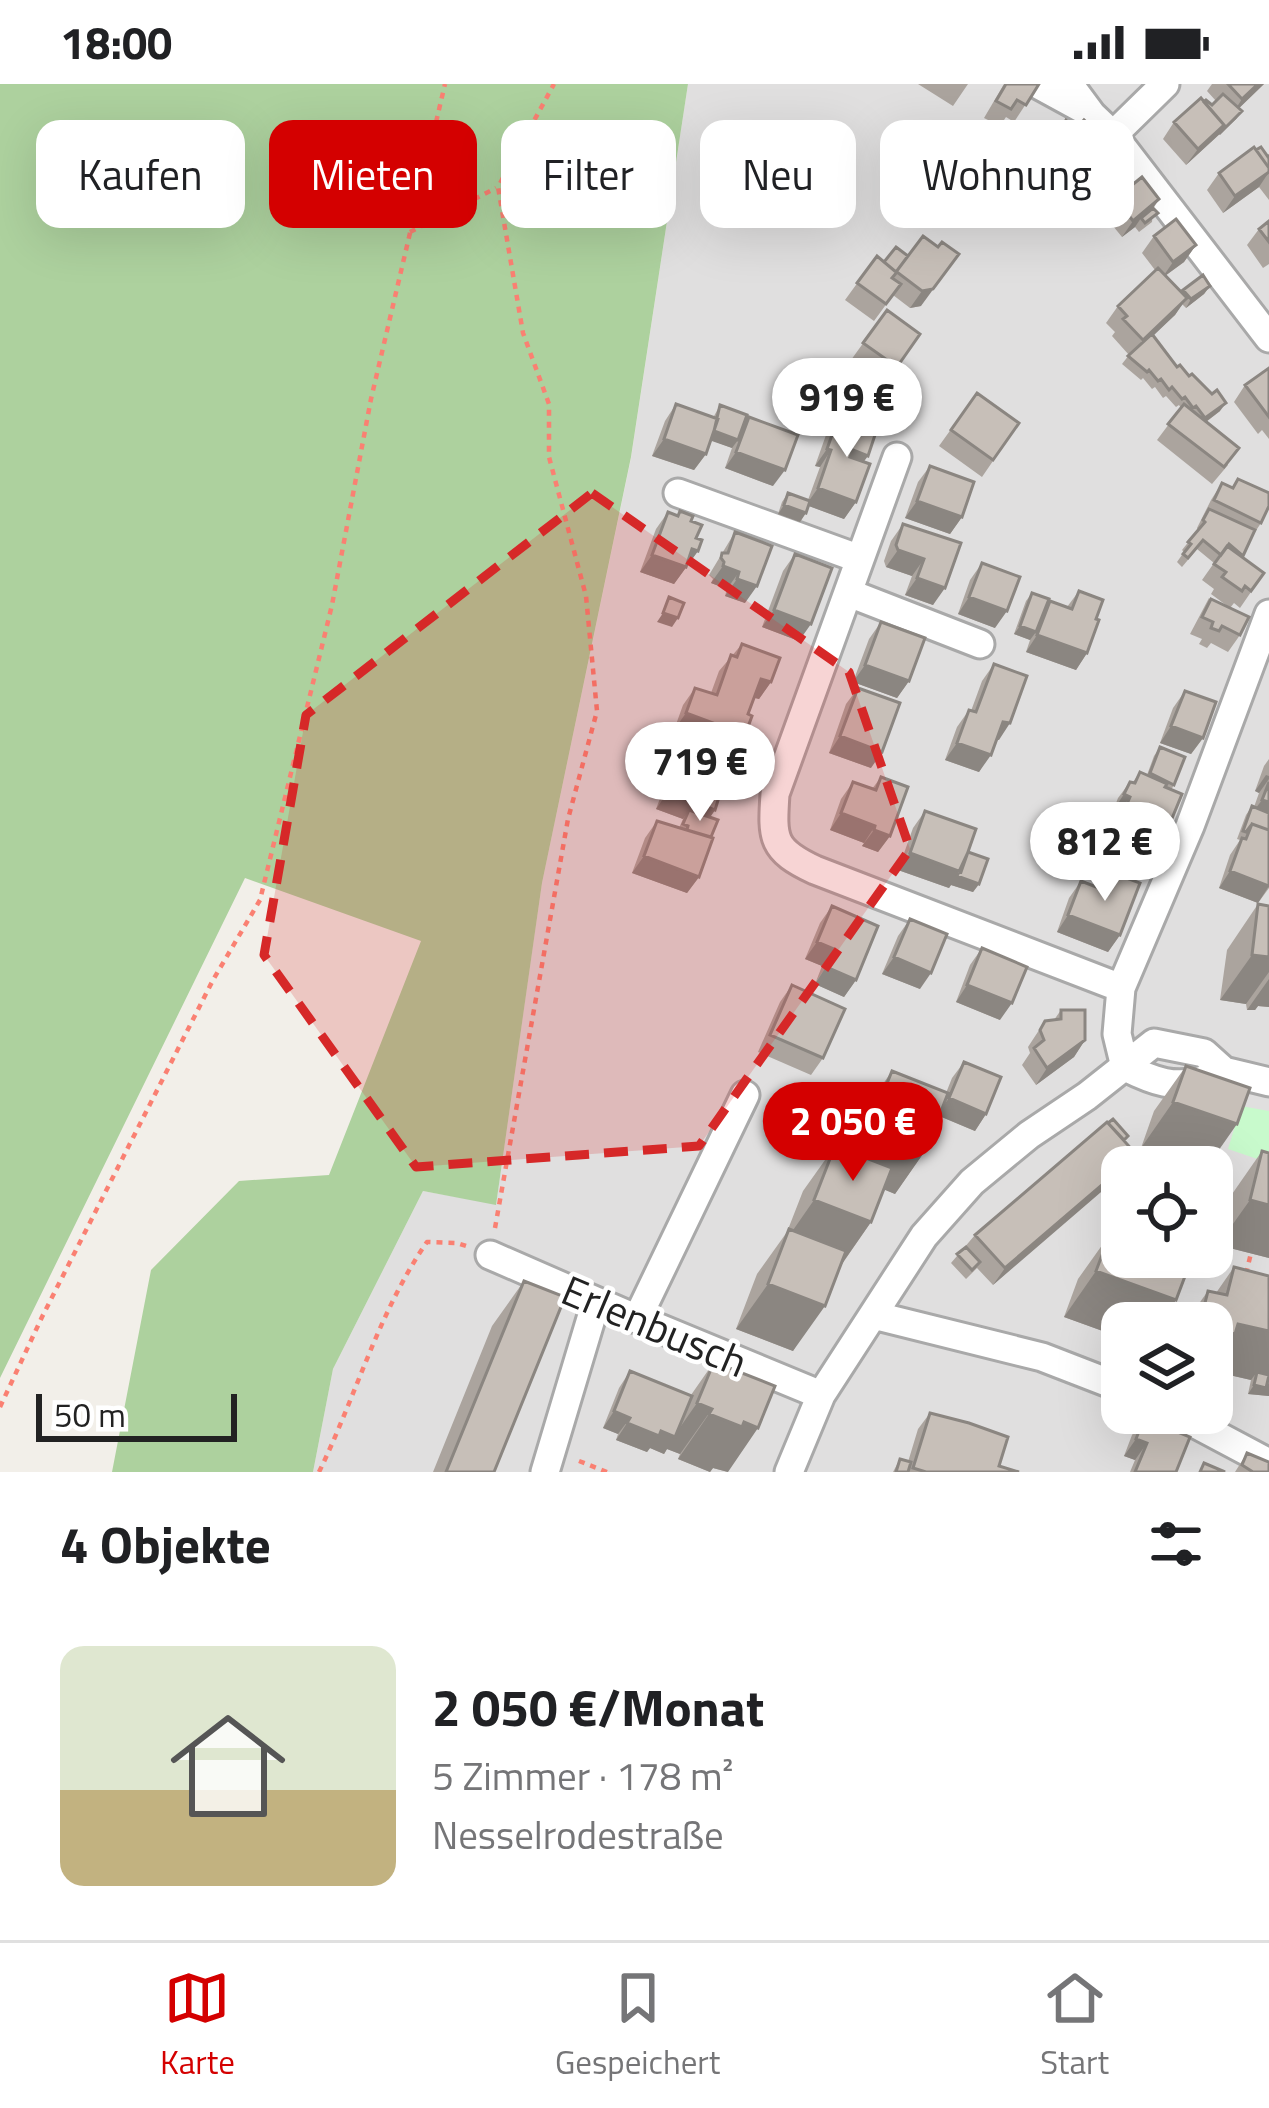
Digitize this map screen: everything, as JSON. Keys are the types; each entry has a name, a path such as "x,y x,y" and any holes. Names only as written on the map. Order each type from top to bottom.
{"street":[{"path":"1037,84 1092,115"},
{"path":"1069,84 1097,120"},
{"path":"1128,120 1165,84"},
{"path":"1134,162 1269,338"},
{"path":"897,457 775,794 773,825 779,846 789,858 814,870 1120,988"},
{"path":"678,493 860,559"},
{"path":"849,593 980,644"},
{"path":"1125,1067 1117,1034 1120,988 1198,808 1269,614"},
{"path":"789,1472 821,1395 924,1236 972,1182 1029,1135 1154,1043 1204,1053 1224,1071 1269,1082"},
{"path":"637,1319 745,1095"},
{"name":"Erlenbusch","path":"490,1255 821,1395"},
{"path":"549,1461 596,1302"},
{"path":"873,1315 1042,1357 1101,1380"},
{"path":"1215,1434 1269,1462"}],"path":[{"path":"0,1407 213,980 260,900 332,605 371,399 445,84"},
{"path":"410,232 498,187 554,84"},
{"path":"319,1472 404,1276 427,1242 457,1243 490,1255 568,819 597,711 586,596 549,457 549,404 523,333 498,187"},
{"path":"1251,1253 1245,1279 1257,1283"},
{"path":"549,1461 607,1472"}],"highlighted area":[{"path":"592,493 849,672 910,849 699,1146 416,1167 264,955 306,715"}],"shaded area":[{"path":"688,84 1269,84 1269,1472 313,1472 333,1369 423,1191 496,1204 542,883 631,458 666,228 676,228 676,163"}],"green space":[{"path":"0,84 688,84 676,163 676,120 501,120 501,228 666,228 631,457 542,883 496,1205 423,1191 333,1369 313,1472 112,1472 151,1270 239,1181 329,1175 421,941 245,878 0,1378"},
{"path":"1241,1106 1269,1111 1269,1163 1229,1146"}],"building":[{"path":"1006,84 1039,84 1026,105 1017,100 1011,109 996,101"},
{"path":"1228,84 1258,84 1242,99"},
{"path":"1223,94 1242,111 1219,134 1224,125 1204,102 1212,105"},
{"path":"1201,98 1224,125 1198,149 1174,122"},
{"path":"1254,147 1269,172 1235,196 1219,173"},
{"path":"1261,147 1269,156 1269,168 1256,150"},
{"path":"1142,177 1159,199 1134,220 1134,183"},
{"path":"1153,208 1158,213 1145,223 1141,218"},
{"path":"1176,219 1196,245 1173,262 1154,236"},
{"path":"1269,221 1269,242 1259,229"},
{"path":"923,236 959,254 933,289 922,291 897,272 892,278 901,284 886,304 857,283 877,256 896,272"},
{"path":"896,247 908,256 896,272 884,262"},
{"path":"1158,268 1187,298 1143,340 1123,319 1127,316 1118,306"},
{"path":"1203,275 1210,286 1191,299 1183,290"},
{"path":"887,310 920,334 897,367 863,343"},
{"path":"1152,334 1177,367 1192,374 1212,394 1217,390 1226,403 1205,418 1185,397 1172,387 1169,390 1128,356"},
{"path":"1269,368 1269,417 1245,385"},
{"path":"977,393 1019,423 993,460 951,430"},
{"path":"676,404 718,419 706,454 664,439"},
{"path":"1184,404 1239,448 1224,467 1168,424"},
{"path":"720,405 747,415 738,440 714,431"},
{"path":"749,417 798,435 785,470 736,452"},
{"path":"838,418 876,432 868,456 853,450 850,457 870,464 856,502 818,488"},
{"path":"930,466 974,482 962,517 917,501"},
{"path":"1238,479 1269,493 1261,523 1214,500 1222,483 1233,488"},
{"path":"788,493 810,501 806,513 784,505"},
{"path":"1209,509 1255,530 1243,556 1229,544 1221,555 1203,540 1188,558 1183,554"},
{"path":"680,511 702,525 696,538 702,540 698,551 692,549 686,567 652,555 668,512 678,516"},
{"path":"903,524 961,543 945,588 917,578 924,559 898,550"},
{"path":"735,532 772,546 757,586 737,579 739,572 723,566 722,553 728,553"},
{"path":"1227,546 1264,573 1251,591 1245,586 1242,591 1222,577 1226,572 1214,564"},
{"path":"795,554 832,568 811,624 774,610"},
{"path":"982,563 1020,577 1007,611 969,597"},
{"path":"1079,591 1103,600 1087,653 1037,635 1050,601 1072,609"},
{"path":"1032,593 1049,599 1036,632 1020,626"},
{"path":"669,597 684,603 678,618 663,613"},
{"path":"1211,599 1249,617 1240,635 1222,626 1219,631 1211,628 1213,622 1202,617"},
{"path":"881,622 925,638 909,681 865,665"},
{"path":"742,644 780,658 771,682 761,679 745,735 686,713 695,688 717,695 731,655 737,657"},
{"path":"994,664 1027,676 1010,723 1003,722 991,755 957,743 969,710 976,712"},
{"path":"858,688 900,703 882,752 840,736"},
{"path":"1185,691 1216,702 1203,738 1171,726"},
{"path":"696,742 735,756 715,810 668,792 681,755 690,758"},
{"path":"1160,747 1185,757 1174,785 1150,773"},
{"path":"1140,772 1182,794 1161,845 1117,827 1130,797 1124,794"},
{"path":"881,777 908,787 890,836 841,813 853,782 876,790"},
{"path":"1252,806 1269,813 1269,830 1252,824 1243,831"},
{"path":"689,810 718,820 711,837 687,830 683,824"},
{"path":"925,811 976,829 961,872 910,853"},
{"path":"657,821 713,838 699,877 644,856"},
{"path":"1252,824 1269,830 1269,886 1230,871"},
{"path":"968,852 988,859 979,884 957,876"},
{"path":"1116,874 1140,883 1120,935 1068,915 1081,881 1109,892"},
{"path":"1258,904 1269,906 1269,957 1252,955"},
{"path":"832,906 878,926 856,980 826,967 834,949 817,942"},
{"path":"910,919 947,934 931,973 894,957"},
{"path":"982,948 1027,967 1012,1003 967,985"},
{"path":"792,985 845,1009 823,1058 770,1035"},
{"path":"1061,1010 1085,1010 1085,1040 1047,1068 1034,1048 1044,1040 1040,1030 1045,1021 1061,1019"},
{"path":"964,1062 1001,1077 986,1114 949,1098"},
{"path":"1186,1066 1250,1088 1237,1124 1173,1102"},
{"path":"892,1071 948,1093 927,1148 870,1126"},
{"path":"1113,1119 1128,1136 1124,1140 1108,1123"},
{"path":"1107,1122 1129,1146 1101,1146 1101,1186 1005,1268 975,1235"},
{"path":"835,1146 892,1168 871,1222 814,1200"},
{"path":"1262,1151 1269,1153 1269,1205 1250,1200"},
{"path":"789,1229 846,1251 825,1306 768,1284"},
{"path":"966,1247 980,1262 972,1270 957,1254"},
{"path":"1234,1267 1269,1276 1269,1331 1238,1324 1233,1334 1233,1302 1205,1302 1208,1291 1227,1295"},
{"path":"1115,1278 1184,1278 1176,1300"},
{"path":"524,1281 565,1297 494,1472 446,1472"},
{"path":"714,1362 775,1386 758,1428 709,1414 712,1409 697,1403"},
{"path":"630,1371 692,1396 675,1437 627,1423 630,1418 614,1411"},
{"path":"1257,1372 1269,1375 1266,1388 1254,1385"},
{"path":"930,1413 1008,1437 999,1466 1019,1472 913,1468"},
{"path":"1138,1434 1190,1437 1176,1472 1135,1472 1147,1443 1136,1439"},
{"path":"1247,1453 1269,1462 1269,1472 1253,1472 1242,1465"},
{"path":"900,1459 911,1462 908,1472 896,1472"},
{"path":"1204,1463 1225,1472 1200,1472"}]}
